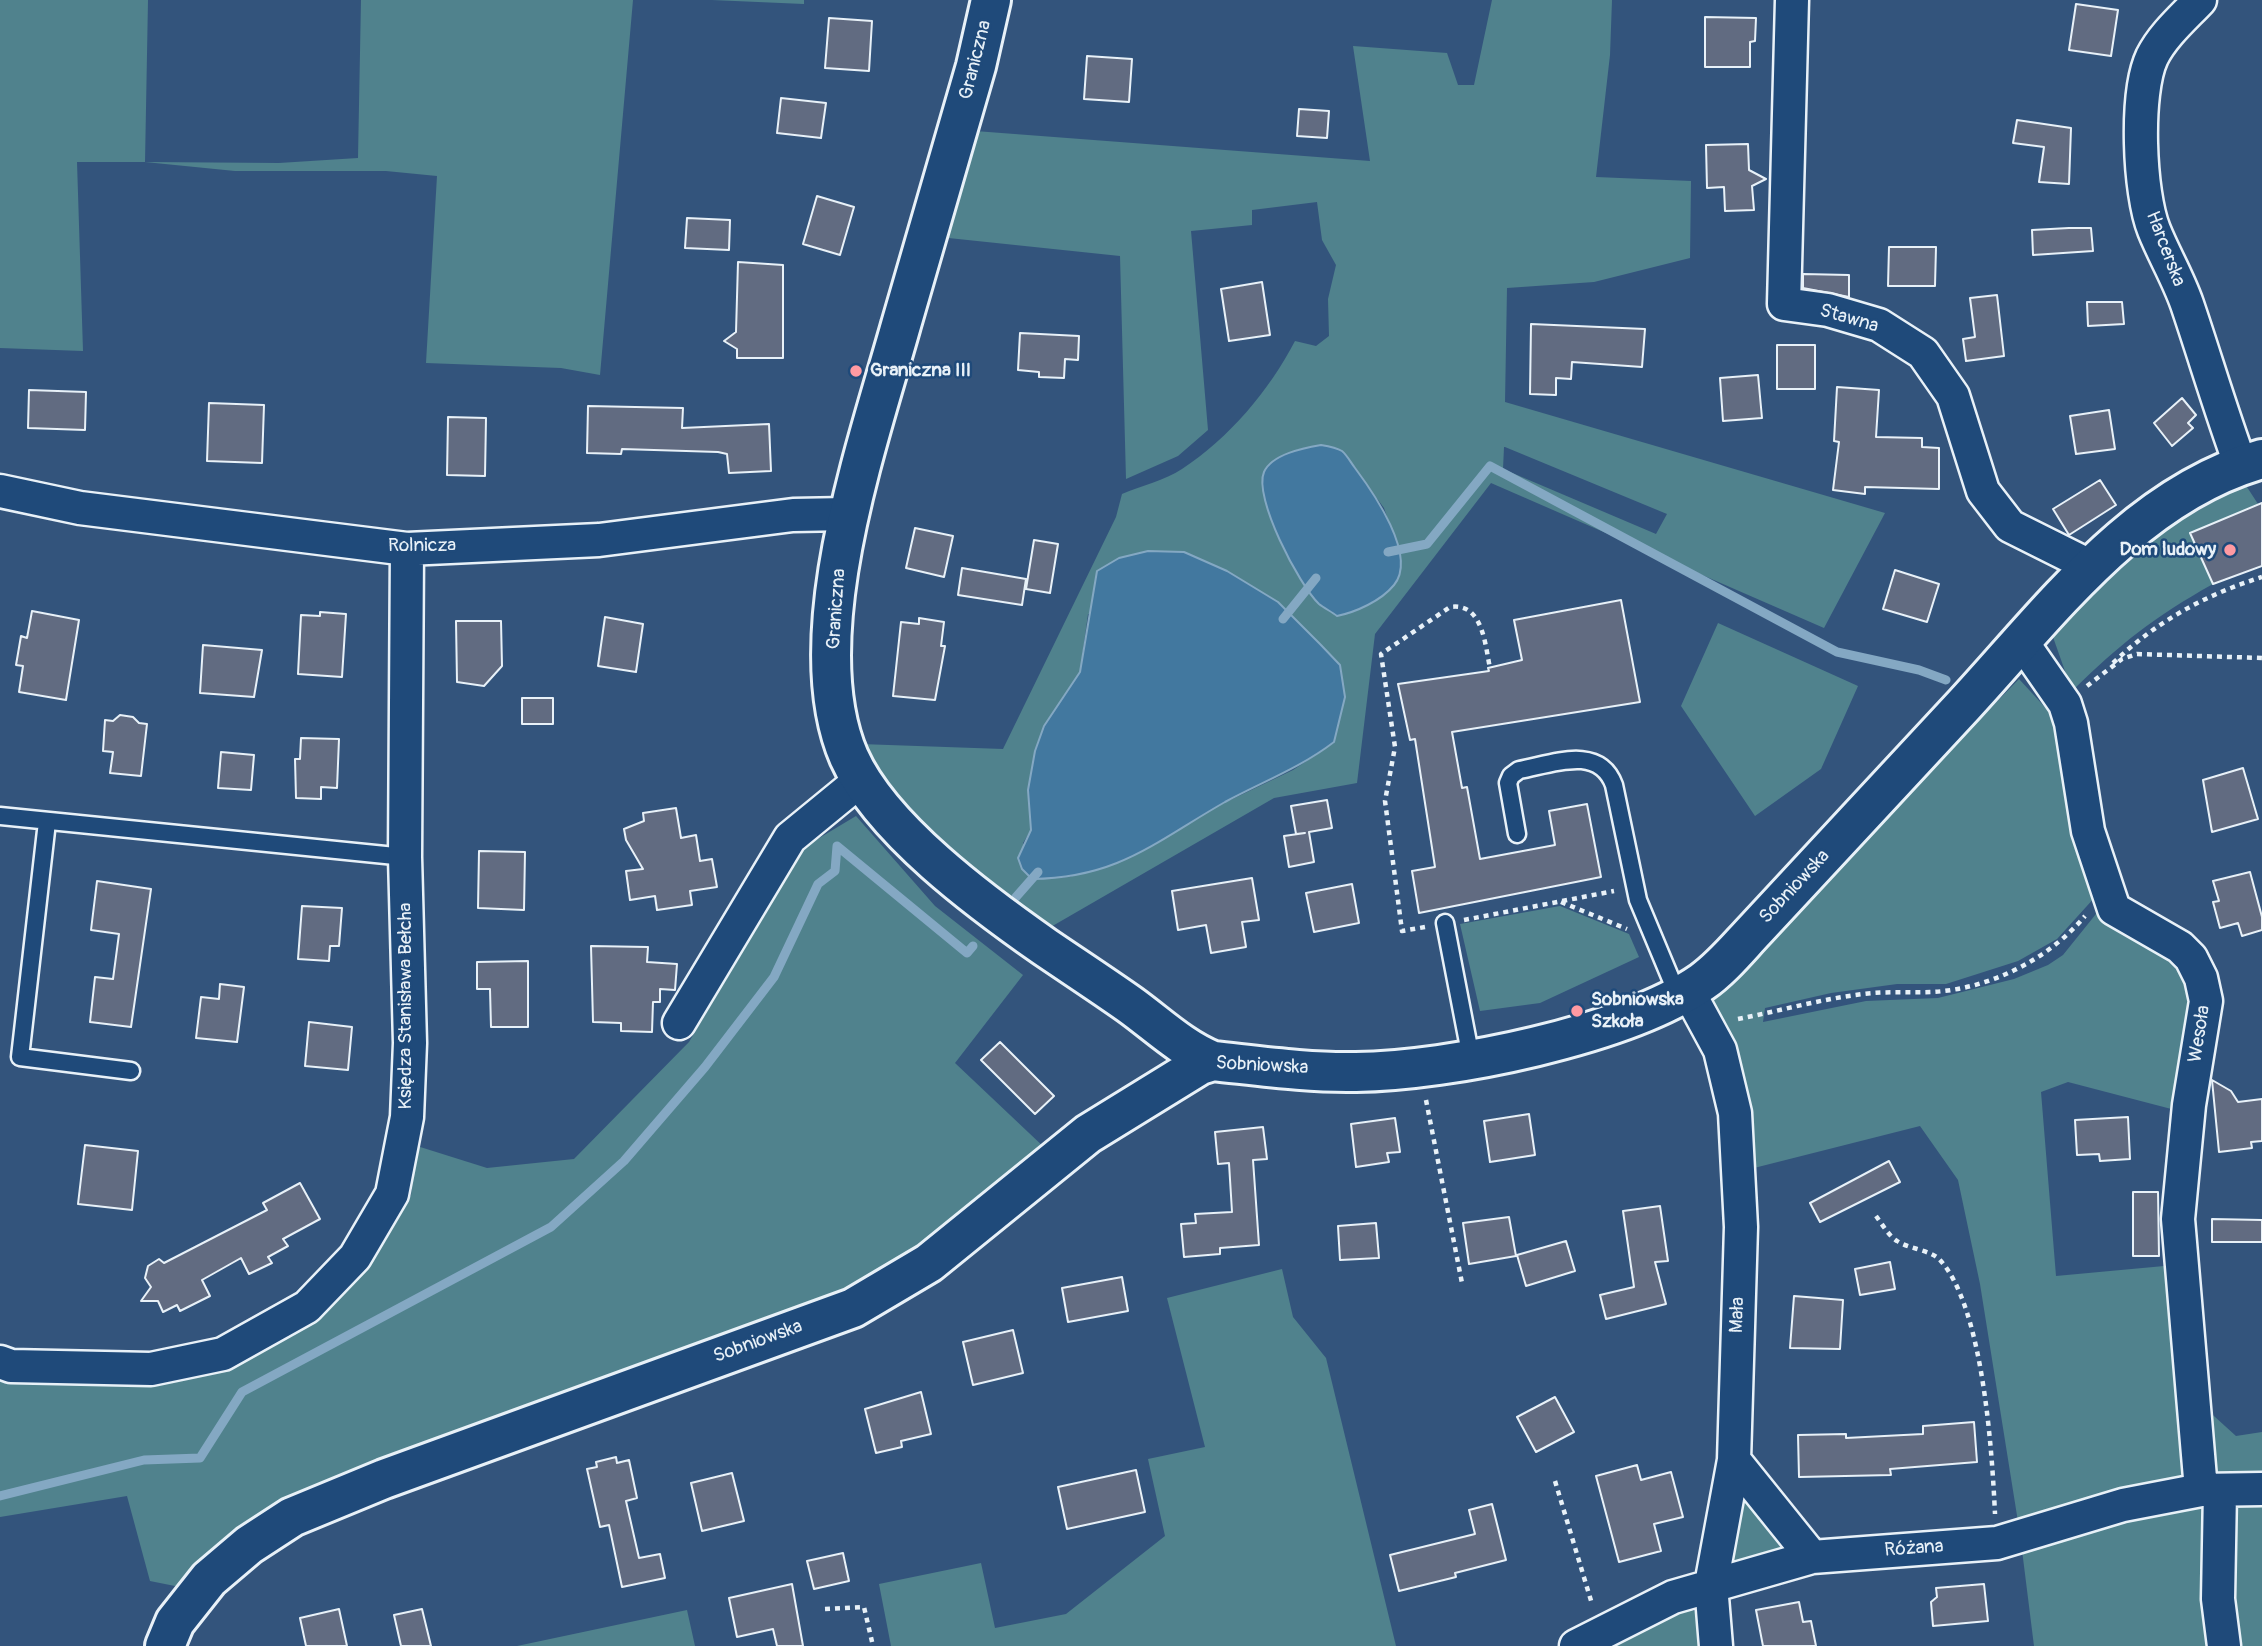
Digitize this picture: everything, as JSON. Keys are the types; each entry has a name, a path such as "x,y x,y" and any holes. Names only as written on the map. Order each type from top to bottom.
{"street":[{"name":"Graniczna","path":"991,0 976,66 847,514 838,583 833,680 842,738 862,779 905,832 1004,918 1130,1005 1185,1048 1213,1061"},
{"name":"Stawna","path":"1792,0 1784,304 1828,310 1879,325 1923,353 1953,396 1983,491 2010,526 2092,567"},
{"name":"Harcerska","path":"2200,0 2153,55 2146,75 2141,126 2144,167 2153,228 2251,462"},
{"name":"Sobniowska","path":"165,1646 175,1622 209,1579 249,1545 292,1517 384,1479 853,1308 929,1263 1088,1134 1187,1071 1213,1061 1355,1072 1419,1068 1611,1026 1683,994 1705,980 1755,930 2092,567 2165,506 2201,484 2251,462"},
{"name":"Rolnicza","path":"0,491 80,508 407,549 599,540 793,515 847,514"},
{"name":"Księdza Stanisława Bełcha","path":"0,1362 11,1367 151,1369 223,1354 307,1307 355,1257 392,1194 407,1117 411,1043 405,857 407,549"},
{"name":"Wesoła","path":"2022,642 2064,704 2071,723 2088,831 2114,909 2180,947 2191,958 2201,978 2206,1001 2189,1105 2178,1219 2211,1491 2218,1600 2224,1646"},
{"path":"679,1023 790,838 862,779"},
{"name":"Mała","path":"1683,994 1706,1025 1720,1050 1735,1113 1741,1227 1734,1460 1711,1585 1716,1646"},
{"path":"1734,1460 1812,1557"},
{"name":"Różana","path":"1576,1646 1673,1597 1812,1557 1997,1543 2123,1505 2211,1491 2262,1489"}],"lane":[{"path":"1517,834 1508,783 1511,776 1519,770 1576,760 1601,764 1614,785 1638,900 1683,994"},
{"path":"0,816 405,857"},
{"path":"47,822 20,1058 131,1071"},
{"path":"1445,923 1471,1058"}],"path":[{"path":"2105,671 2132,645 2188,606 2262,577"},
{"path":"1490,668 1480,623 1473,614 1459,606 1450,607 1381,654 1395,747 1385,810 1402,930 1622,890"},
{"path":"2064,704 2122,659 2137,654 2262,658"},
{"path":"1706,1025 1862,994 1933,992 1998,975 2031,963 2069,935 2106,888"},
{"path":"1560,901 1637,933"},
{"path":"1419,1068 1462,1283"},
{"path":"1876,1216 1895,1240 1938,1258 1954,1278 1969,1311 1992,1449 1997,1543"},
{"path":"1555,1481 1595,1615 1604,1632"},
{"path":"825,1609 864,1607 873,1646"}],"green space":[{"path":"0,0 148,0 145,162 77,162 83,351 0,348"},
{"path":"361,0 633,0 600,375 561,368 426,363 437,176 386,171 235,171 145,162 279,163 358,158"},
{"path":"712,0 804,0 804,4"},
{"path":"1492,0 1612,0 1610,55 1596,177 1691,181 1690,258 1594,282 1507,288 1505,402 1885,513 1824,628 1491,483 1375,634 1357,783 1274,798 1049,928 972,870 897,800 860,744 1003,749 1116,517 1122,494 1168,476 1199,457 1246,412 1273,378 1295,341 1316,346 1329,336 1328,299 1336,265 1322,240 1317,202 1252,210 1252,225 1191,231 1208,430 1178,456 1126,479 1120,256 939,237 975,131 1370,161 1353,46 1447,53 1458,85 1474,85","holes":["1321,445 1342,451 1384,508 1395,540 1280,458 1300,449","1505,447 1667,514 1656,534 1503,469","1278,602 1340,665 1334,743 1293,770 1070,877 1032,879 1023,843 1031,830 1044,726 1080,672 1088,614"]},
{"path":"2245,484 2258,504 2190,533 2213,584 2138,632 2072,691 2053,637 2091,596 2164,530"},
{"path":"1718,623 1858,686 1821,769 1755,816 1681,706"},
{"path":"2019,679 2054,717 2096,896 2057,939 2018,961 1946,984 1897,984 1831,993 1765,1008 1763,1022 1866,1001 1938,998 2014,979 2048,965 2063,955 2100,909 2169,952 2190,981 2197,1002 2179,1111 2068,1082 2041,1092 2056,1276 2175,1265 2195,1479 2019,1528 1980,1284 1958,1180 1920,1126 1754,1168 1745,1085 1712,1001 1834,868"},
{"path":"856,816 935,906 1023,975 955,1063 1047,1150 921,1249 841,1293 180,1587 150,1581 127,1496 0,1517 0,1375 24,1381 155,1385 224,1368 299,1330 366,1269 411,1195 417,1146 487,1168 574,1159 689,1042 806,846"},
{"path":"1560,906 1629,934 1639,957 1540,1003 1480,1011 1460,924"},
{"path":"1282,1269 1293,1317 1326,1358 1396,1646 891,1646 879,1584 981,1563 995,1628 1066,1614 1165,1536 1148,1459 1205,1447 1167,1298"},
{"path":"2204,1407 2236,1436 2262,1432 2262,1481 2220,1478 2210,1463"},
{"path":"1742,1497 1781,1548 1722,1565"},
{"path":"2262,1501 2262,1646 2232,1646 2230,1508"},
{"path":"2199,1505 2204,1512 2214,1646 2034,1646 2022,1550 2068,1531"},
{"path":"687,1610 695,1646 517,1646"},
{"path":"1692,1610 1703,1615 1705,1646 1601,1646 1678,1611"}],"water":[{"path":"1321,445 1342,451 1363,479 1382,508 1401,558 1400,573 1389,591 1368,605 1337,616 1319,604 1300,579 1271,520 1262,484 1268,466 1281,456"},
{"path":"1148,551 1184,552 1227,571 1278,602 1320,644 1340,665 1345,697 1334,742 1308,760 1225,802 1156,844 1112,865 1062,877 1032,879 1022,869 1018,858 1031,830 1028,790 1035,751 1044,726 1080,672 1097,571 1119,558"}],"building":[{"path":"2076,4 2118,10 2111,56 2069,50"},
{"path":"1705,17 1756,18 1755,41 1750,42 1750,67 1705,67"},
{"path":"829,18 872,21 869,71 825,68"},
{"path":"1087,56 1132,59 1129,102 1084,99"},
{"path":"781,98 826,103 821,138 777,133"},
{"path":"1299,109 1329,111 1327,138 1297,136"},
{"path":"2017,120 2071,128 2069,184 2039,182 2044,147 2013,143"},
{"path":"1748,144 1749,170 1766,179 1752,186 1754,210 1725,211 1724,187 1707,188 1706,145"},
{"path":"817,196 854,207 840,255 803,244"},
{"path":"687,218 730,220 729,250 685,248"},
{"path":"2091,228 2093,251 2033,255 2032,230"},
{"path":"1889,247 1936,247 1935,286 1888,286"},
{"path":"738,262 783,265 783,358 737,358 737,349 724,341 736,332"},
{"path":"1803,274 1849,275 1849,297 1803,288"},
{"path":"1262,282 1270,335 1229,341 1221,289"},
{"path":"1997,295 2004,356 1966,361 1963,339 1975,337 1970,298"},
{"path":"2087,302 2122,302 2124,324 2088,326"},
{"path":"1531,324 1645,329 1642,367 1572,362 1571,379 1556,378 1556,395 1530,394"},
{"path":"1020,333 1079,336 1078,360 1065,359 1064,378 1039,377 1039,372 1018,370"},
{"path":"1777,345 1815,345 1815,389 1777,389"},
{"path":"1758,375 1762,418 1723,421 1720,378"},
{"path":"1837,387 1879,390 1876,437 1922,438 1922,447 1939,448 1939,489 1865,487 1865,494 1833,490 1839,442 1834,441"},
{"path":"29,390 86,392 85,430 28,428"},
{"path":"2182,398 2196,415 2188,423 2193,428 2172,446 2154,423"},
{"path":"209,403 264,405 262,463 207,461"},
{"path":"588,406 683,408 682,428 769,424 771,471 729,473 727,454 718,452 622,449 621,454 587,453"},
{"path":"2109,410 2115,449 2076,454 2070,416"},
{"path":"448,417 486,418 485,476 447,475"},
{"path":"2100,480 2116,505 2069,535 2053,509"},
{"name":"Dom ludowy","path":"2262,503 2262,566 2213,584 2190,533"},
{"path":"915,528 953,536 944,577 906,568"},
{"path":"1034,540 1058,544 1050,593 1026,589"},
{"path":"962,568 1026,579 1022,605 958,595"},
{"path":"1895,570 1939,584 1927,622 1883,609"},
{"path":"1621,600 1640,702 1452,732 1462,788 1467,787 1480,859 1555,845 1549,811 1587,804 1601,877 1419,913 1412,871 1435,867 1415,739 1410,740 1398,684 1489,671 1488,668 1522,660 1514,620"},
{"path":"32,611 79,620 66,700 19,692 23,666 16,665 21,636 27,638"},
{"path":"320,612 346,614 342,677 298,674 301,615 320,616"},
{"path":"605,617 643,624 636,672 598,666"},
{"path":"919,618 944,622 941,646 945,646 935,700 893,696 901,622 919,624"},
{"path":"456,621 501,621 502,666 484,686 457,682"},
{"path":"203,645 262,650 254,697 200,693"},
{"path":"522,698 553,698 553,724 522,724"},
{"path":"120,715 133,717 139,723 147,724 141,776 110,773 113,752 103,751 105,720 113,721"},
{"path":"301,738 339,739 337,788 321,787 321,799 296,798 295,759 300,759"},
{"path":"221,752 254,755 251,790 218,788"},
{"path":"2243,768 2258,819 2212,832 2203,780"},
{"path":"1327,800 1332,828 1309,832 1314,862 1289,867 1284,836 1305,833 1296,834 1291,806"},
{"path":"676,808 681,838 696,835 700,861 712,859 717,887 690,891 692,905 657,910 655,896 630,900 626,871 643,869 626,840 624,829 644,821 643,813"},
{"path":"479,851 525,852 524,910 478,908"},
{"path":"2250,872 2262,917 2262,930 2242,936 2238,923 2220,928 2213,902 2219,901 2213,881"},
{"path":"1252,878 1259,920 1242,922 1246,947 1211,953 1206,925 1178,930 1172,891"},
{"path":"97,881 151,889 131,1027 90,1022 95,977 113,979 119,934 91,930"},
{"path":"1352,884 1359,923 1314,932 1306,893"},
{"path":"302,906 342,908 339,946 330,946 329,961 298,959"},
{"path":"591,946 648,947 647,962 677,964 675,990 660,989 660,1002 653,1002 652,1032 621,1031 621,1023 593,1022"},
{"path":"528,961 528,1027 491,1027 490,989 477,989 477,962"},
{"path":"220,984 244,987 237,1042 196,1038 201,997 219,999"},
{"path":"309,1022 352,1027 348,1070 305,1066"},
{"path":"1000,1042 1054,1096 1035,1114 981,1060"},
{"path":"2212,1080 2231,1091 2238,1102 2262,1099 2262,1141 2251,1142 2252,1148 2219,1152"},
{"path":"1529,1114 1535,1155 1490,1162 1484,1121"},
{"path":"2128,1117 2130,1159 2100,1161 2099,1154 2077,1155 2075,1120"},
{"path":"1395,1118 1400,1152 1387,1153 1389,1162 1356,1167 1351,1124"},
{"path":"1263,1127 1267,1159 1253,1160 1259,1245 1220,1248 1220,1254 1184,1257 1181,1224 1196,1223 1195,1214 1232,1212 1229,1163 1218,1164 1215,1132"},
{"path":"85,1145 138,1151 132,1210 78,1204"},
{"path":"1889,1161 1900,1182 1820,1222 1810,1203"},
{"path":"300,1183 320,1219 283,1239 288,1246 268,1257 272,1263 249,1274 241,1258 202,1280 210,1296 180,1311 177,1305 163,1312 158,1301 141,1301 151,1287 145,1278 148,1266 159,1259 164,1263 267,1210 263,1203"},
{"path":"2133,1192 2158,1192 2159,1256 2133,1256"},
{"path":"1660,1206 1668,1261 1655,1262 1666,1304 1606,1319 1600,1295 1634,1287 1623,1211"},
{"path":"1509,1217 1516,1256 1469,1264 1463,1223"},
{"path":"2212,1219 2262,1220 2262,1242 2212,1242"},
{"path":"1376,1223 1379,1258 1340,1260 1338,1226"},
{"path":"1566,1241 1575,1271 1526,1286 1517,1255"},
{"path":"1890,1262 1895,1289 1860,1295 1855,1269"},
{"path":"1122,1277 1128,1311 1068,1322 1062,1288"},
{"path":"1794,1296 1843,1300 1840,1349 1790,1348"},
{"path":"1013,1330 1023,1373 973,1385 963,1342"},
{"path":"921,1392 931,1434 901,1441 902,1447 876,1453 865,1409"},
{"path":"1555,1397 1574,1432 1536,1452 1517,1417"},
{"path":"1974,1422 1977,1462 1890,1469 1891,1475 1799,1477 1798,1435 1846,1434 1846,1438 1923,1434 1923,1426"},
{"path":"616,1457 617,1463 629,1460 637,1498 626,1501 639,1558 660,1554 665,1578 622,1587 609,1525 600,1527 587,1469 597,1467 596,1462"},
{"path":"1637,1465 1641,1480 1671,1472 1683,1517 1654,1524 1661,1551 1619,1562 1596,1476"},
{"path":"1136,1470 1145,1512 1067,1529 1058,1487"},
{"path":"732,1473 744,1521 702,1531 691,1483"},
{"path":"1492,1504 1506,1560 1455,1573 1456,1577 1399,1591 1390,1555 1475,1534 1469,1510"},
{"path":"843,1553 849,1581 814,1589 807,1561"},
{"path":"792,1584 803,1646 777,1646 773,1629 737,1637 729,1598"},
{"path":"1984,1584 1988,1621 1933,1626 1931,1602 1937,1597 1936,1588"},
{"path":"1799,1602 1803,1622 1811,1621 1816,1646 1763,1646 1756,1610"},
{"path":"339,1609 347,1646 306,1646 300,1618"},
{"path":"422,1609 431,1646 401,1646 394,1615"}],"waterway":[{"path":"1388,552 1427,544 1490,466 1837,652 1919,670 1946,680"},
{"path":"1283,619 1316,578"},
{"path":"0,1496 144,1460 200,1458 242,1392 551,1227 624,1161 705,1067 774,977 818,884 835,871 837,846 967,953 973,946"},
{"path":"1016,897 1038,872"}],"place":[{"name":"Graniczna III","path":"856,371"},
{"name":"Dom ludowy","path":"2230,550"},
{"name":"Sobniowska Szkoła","path":"1577,1011"}]}
